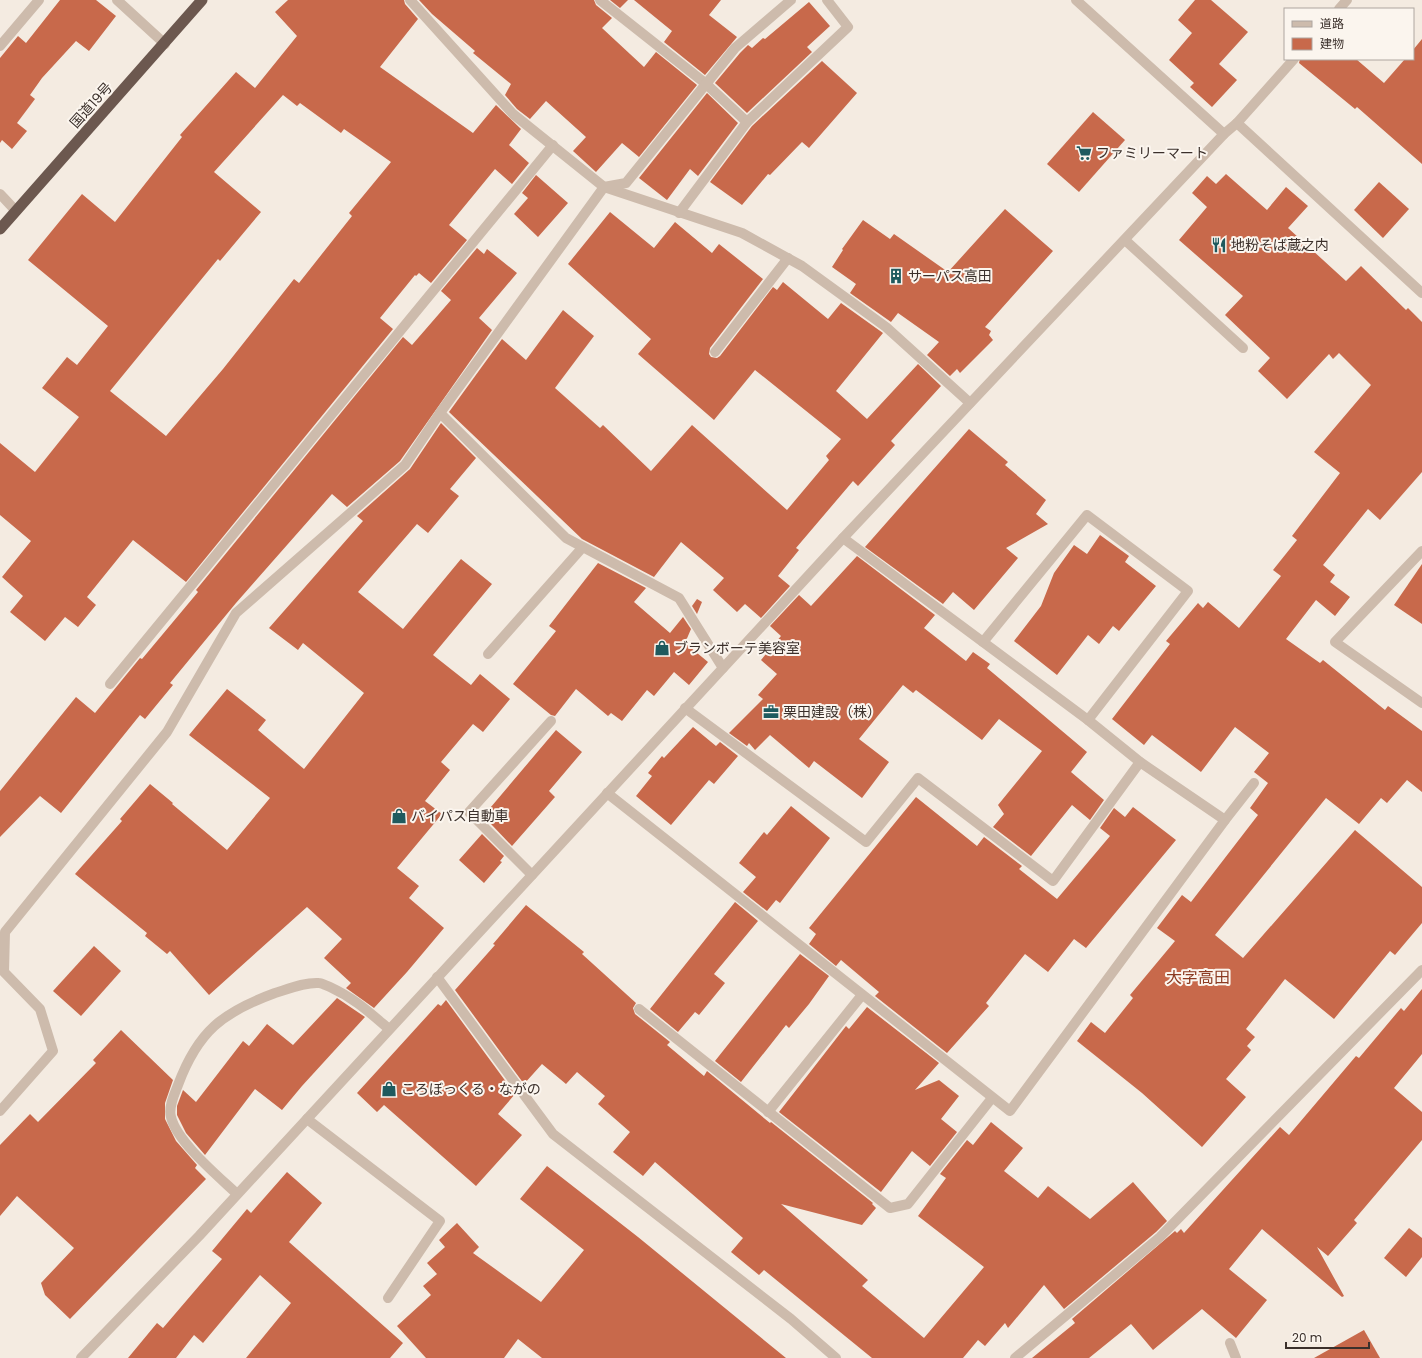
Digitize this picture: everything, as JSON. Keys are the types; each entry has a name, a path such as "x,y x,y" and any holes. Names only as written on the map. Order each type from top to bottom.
{"highway":[{"name":"国道19号","path":"0,229 165,44 202,0"}],"street":[{"path":"0,46 39,0"},
{"path":"117,0 165,44"},
{"path":"410,0 513,114 604,187 742,233 802,266 886,327 970,403"},
{"path":"600,0 705,83 747,122"},
{"path":"0,1111 53,1051 40,1009 4,972 5,932 167,732 236,613 405,465 440,413 604,187 626,183 705,83 735,48 791,0"},
{"path":"679,212 747,122 848,27 827,0"},
{"path":"1076,0 1224,134"},
{"path":"1340,8 1348,0"},
{"path":"81,1358 307,1119 843,538 1224,134 1237,123 1293,60"},
{"path":"1237,123 1422,293"},
{"path":"110,684 553,145"},
{"path":"0,194 16,211"},
{"path":"1125,240 1243,348"},
{"path":"714,352 788,258"},
{"path":"440,413 566,538 582,548 679,598 723,668"},
{"path":"983,642 1087,515 1188,591 1088,720"},
{"path":"843,538 1088,720 1140,762 1225,820"},
{"path":"488,654 582,548"},
{"path":"1422,551 1335,642 1422,703"},
{"path":"685,708 866,842 918,778 1053,881 1140,762"},
{"path":"532,875 469,812 551,721"},
{"path":"607,793 1010,1111 1254,783"},
{"path":"1015,1358 1160,1237 1422,970"},
{"path":"437,977 552,1134 791,1319 836,1358"},
{"path":"237,1194 197,1156 178,1133 170,1116 173,1099 186,1063 204,1036 221,1018 250,1002 286,989 320,982 350,996 389,1029"},
{"path":"768,1112 862,995"},
{"path":"640,1009 890,1208 908,1204 992,1098"},
{"path":"307,1119 440,1221 388,1298"},
{"path":"1230,1343 1236,1358"}],"building":[{"path":"60,0 96,0 116,16 89,51 76,41 42,78 30,95 35,99 17,123 27,131 12,149 2,140 0,143 0,58 18,36 26,43"},
{"path":"288,0 404,0 405,4 418,19 380,67 473,133 496,105 521,129 509,145 529,163 512,184 495,169 449,225 467,240 431,283 419,273 416,276 415,275 380,318 393,329 186,582 133,540 87,597 96,605 78,627 65,617 45,641 10,612 23,596 2,577 31,541 0,515 0,443 35,472 79,417 42,388 67,357 77,365 108,326 28,260 82,194 115,222 182,137 180,135 236,72 255,88 297,36 275,12","holes":["283,95 297,106 300,103 341,133 344,129 391,162 349,213 352,216 299,283 294,279 223,369 166,436 110,391 218,259 220,261 261,212 214,172"]},
{"path":"419,0 594,0 596,5 612,18 602,28 644,67 656,52 697,85 639,157 622,143 596,172 573,151 586,137 546,101 530,119 517,109 505,95 511,84 473,53 475,51 432,14"},
{"path":"610,0 628,0 620,8"},
{"path":"634,0 721,0 709,15 737,37 705,75 664,42 672,31"},
{"path":"1195,0 1211,0 1248,32 1219,64 1237,80 1212,107 1190,87 1194,83 1169,60 1192,33 1178,20"},
{"path":"809,2 830,26 807,47 812,52 747,113 715,83 748,45 752,48 763,38 765,39"},
{"path":"1422,39 1422,164 1357,107 1355,109 1299,63 1300,60 1357,60 1384,83 1404,60 1414,60 1414,49"},
{"path":"822,61 857,93 809,148 802,142 770,175 768,174 742,205 710,182 752,126"},
{"path":"707,93 738,123 698,176 690,169 667,200 639,178"},
{"path":"1093,112 1125,140 1079,192 1047,164"},
{"path":"1226,174 1267,210 1286,187 1308,206 1288,228 1346,281 1361,266 1406,310 1408,308 1422,322 1422,472 1380,520 1368,509 1323,565 1335,575 1330,582 1350,597 1335,616 1316,600 1286,639 1320,663 1323,660 1385,710 1388,706 1422,731 1422,792 1407,780 1387,803 1381,798 1359,824 1326,798 1215,935 1243,958 1355,830 1422,887 1422,923 1395,955 1390,951 1334,1019 1285,979 1246,1029 1255,1037 1247,1046 1251,1050 1226,1079 1246,1097 1202,1147 1142,1093 1077,1041 1091,1022 1105,1033 1133,998 1130,995 1175,941 1157,928 1182,895 1191,902 1258,815 1250,808 1268,783 1254,772 1269,753 1235,727 1201,772 1152,735 1144,745 1112,719 1170,644 1166,641 1198,603 1203,608 1208,602 1239,628 1281,576 1273,570 1297,540 1292,536 1340,473 1314,452 1371,385 1339,353 1333,359 1329,354 1287,399 1258,371 1270,358 1225,315 1243,296 1179,240 1207,207 1192,193 1207,176 1216,184"},
{"path":"536,175 568,203 538,237 514,214 528,198 522,193"},
{"path":"1379,182 1409,209 1383,238 1354,210"},
{"path":"1005,209 1053,251 985,327 991,331 989,335 993,340 960,373 957,369 950,376 927,355 939,342 898,313 891,322 850,293 856,284 832,267 843,250 842,249 863,220 890,239 894,234 948,272"},
{"path":"610,212 654,248 675,222 712,253 719,244 763,279 710,348 709,354 711,357 717,358 720,356 773,287 777,290 783,282 828,319 841,303 883,333 836,391 867,419 918,364 941,386 891,441 895,445 858,486 853,481 796,548 799,550 778,576 790,586 761,618 745,604 737,612 713,590 724,578 681,542 654,577 582,539 449,412 502,339 526,360 563,310 594,336 555,388 600,428 603,425 651,471 692,425 787,510 829,460 826,456 841,439 755,370 714,420 638,354 651,339 568,264"},
{"path":"477,248 484,254 487,249 517,273 479,318 492,330 400,461 347,507 332,494 236,603 170,683 173,685 145,719 140,715 61,813 40,796 0,837 0,791 76,697 95,713 140,658 142,659 198,592 196,590 403,337 412,345 451,300 441,291"},
{"path":"441,423 476,458 450,489 459,496 428,533 417,524 358,592 403,629 461,559 492,584 433,655 471,685 480,674 510,699 483,732 473,724 441,762 450,770 425,801 442,814 397,868 419,886 409,898 444,928 374,1008 346,988 351,983 324,958 342,939 307,907 209,995 170,951 167,954 145,936 147,933 75,874 122,821 120,819 150,784 227,850 270,798 189,735 227,689 266,720 258,730 304,769 364,693 303,643 298,650 269,628 363,521 357,516 410,469"},
{"path":"969,429 1008,462 1005,465 1046,500 1036,514 1048,524 1006,548 1018,558 974,610 953,592 943,604 865,547"},
{"path":"1100,535 1129,556 1125,562 1156,586 1119,631 1113,626 1099,644 1088,635 1057,675 1014,641 1041,606 1054,573 1074,545 1087,554"},
{"path":"857,556 935,615 924,628 966,661 973,652 990,664 987,668 1087,752 1071,772 1104,800 1090,820 1072,805 1031,856 993,827 1004,814 998,805 1042,751 999,719 982,740 916,690 913,693 903,685 859,739 889,762 862,798 814,761 809,768 770,735 755,750 749,743 747,746 729,733 763,699 758,695 777,674 761,660 781,636 770,626 799,595 811,606"},
{"path":"598,563 646,588 634,602 670,633 683,617 691,629 685,643 708,662 689,685 674,672 654,696 647,690 622,721 611,713 608,716 576,689 555,716 551,715 513,684 556,631 549,626"},
{"path":"1422,564 1422,624 1394,605"},
{"path":"697,599 702,602 697,614 692,606"},
{"path":"693,727 716,746 720,742 738,756 714,784 709,780 671,825 636,796 652,776 648,773 662,756 664,758"},
{"path":"556,730 582,752 549,791 555,797 512,846 491,824 493,821 485,814"},
{"path":"916,797 977,846 984,837 1022,866 1019,869 1057,899 1110,836 1100,828 1114,808 1125,817 1133,807 1176,840 1086,948 1074,939 1048,972 1025,954 986,1003 989,1006 947,1053 875,996 879,992 841,960 836,966 809,944 816,934 809,928"},
{"path":"791,806 830,838 780,903 776,900 767,911 743,892 756,877 739,863 764,832 767,835"},
{"path":"482,834 504,856 500,861 502,862 484,883 459,860"},
{"path":"735,902 758,921 714,974 725,983 699,1015 695,1012 678,1032 650,1009"},
{"path":"526,905 584,952 582,954 636,1003 633,1008 635,1014 670,1042 667,1045 704,1076 707,1071 770,1123 771,1122 873,1203 872,1204 876,1208 862,1225 781,1204 868,1280 862,1286 924,1338 984,1267 918,1216 946,1178 940,1174 967,1140 973,1145 991,1122 1023,1148 1004,1171 1038,1198 1048,1186 1090,1219 1133,1182 1167,1221 1156,1232 1064,1309 1044,1285 1008,1328 1005,1323 985,1346 978,1340 963,1358 872,1358 764,1270 759,1275 731,1252 743,1238 655,1162 643,1176 613,1152 630,1132 598,1104 605,1096 577,1072 566,1084 542,1064 524,1084 455,990 495,945 493,944"},
{"path":"94,946 121,971 81,1016 53,991"},
{"path":"800,954 829,976 809,1004 789,1028 786,1025 741,1082 715,1061"},
{"path":"1422,989 1422,1054 1394,1088 1422,1112 1422,1140 1354,1220 1357,1223 1328,1256 1317,1247 1344,1296 1342,1297 1262,1229 1229,1269 1267,1300 1236,1338 1202,1309 1153,1350 1131,1324 1089,1358 1032,1358 1075,1323 1072,1319 1175,1231 1177,1233 1181,1229 1184,1233 1280,1127 1289,1135 1356,1056 1359,1058 1401,1008 1404,1011"},
{"path":"337,998 365,1017 282,1110 255,1089 205,1155 186,1133 177,1115 177,1106 183,1090 196,1102 243,1041 249,1046 267,1024 293,1045"},
{"path":"446,1000 515,1094 498,1114 522,1135 476,1186 384,1105 377,1112 357,1093 438,1004 441,1006"},
{"path":"867,1007 939,1063 915,1090 939,1080 959,1096 941,1119 957,1132 930,1166 912,1151 881,1192 779,1112 846,1026 849,1029"},
{"path":"121,1030 173,1080 165,1103 165,1119 176,1141 197,1165 195,1168 206,1179 70,1319 45,1295 41,1283 74,1248 17,1196 0,1216 0,1145 30,1114 38,1122 96,1063 93,1060"},
{"path":"547,1166 638,1237 786,1358 542,1358 518,1339 504,1358 426,1358 397,1326 431,1295 423,1286 437,1274 427,1263 445,1247 439,1240 457,1223 479,1247 473,1253 541,1302 584,1250 520,1199"},
{"path":"287,1172 322,1203 289,1242 403,1343 390,1358 246,1358 291,1303 260,1275 203,1343 194,1335 176,1358 128,1358 157,1323 163,1328 222,1259 212,1251 247,1209 251,1213"},
{"path":"1409,1228 1422,1238 1422,1257 1406,1277 1384,1258"},
{"path":"1364,1330 1380,1358 1314,1358"}],"place":[{"name":"ファミリーマート","path":"1084,153"},
{"name":"地粉そば蔵之内","path":"1219,245"},
{"name":"サーパス高田","path":"896,276"},
{"name":"ブランボーテ美容室","path":"662,648"},
{"name":"栗田建設（株）","path":"771,712"},
{"name":"バイパス自動車","path":"399,816"},
{"name":"ころぼっくる・ながの","path":"389,1089"}],"district":[{"name":"大字高田","path":"1198,977"}]}
